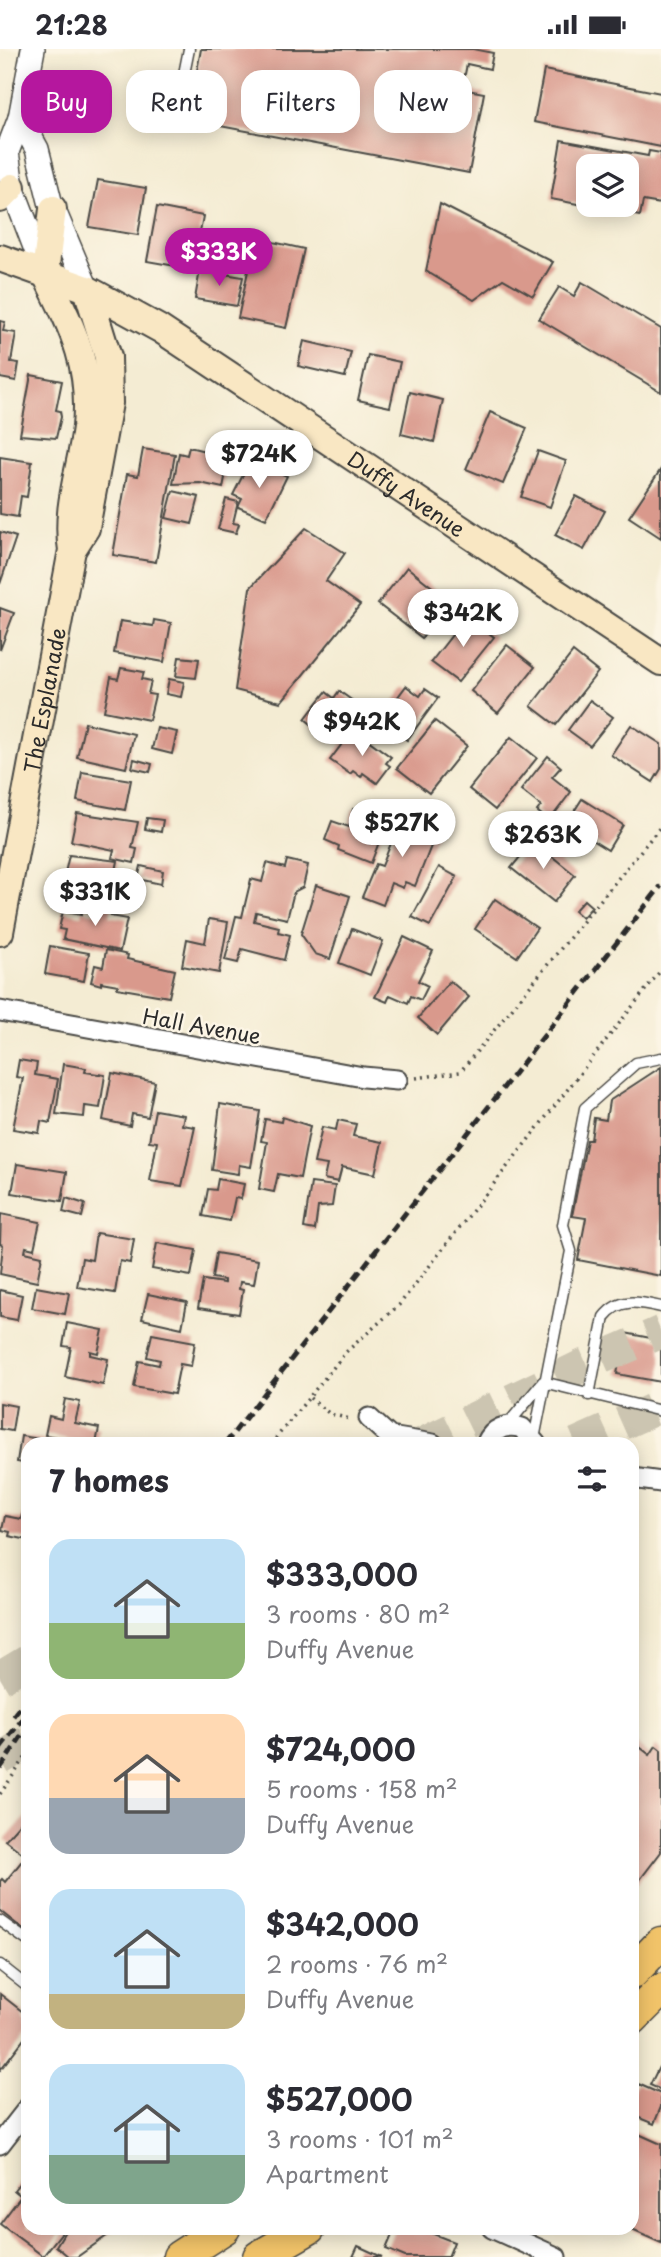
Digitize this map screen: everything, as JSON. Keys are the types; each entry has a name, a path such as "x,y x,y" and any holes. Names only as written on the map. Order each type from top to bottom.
{"highway":[{"path":"639,1966 661,1944"},
{"path":"639,2012 661,1990"},
{"path":"179,2257 213,2235"},
{"path":"259,2257 297,2235"}],"main road":[{"path":"45,273 53,209"},
{"name":"Duffy Avenue","path":"0,258 87,289 160,329 661,661"},
{"name":"The Esplanade","path":"0,932 72,550 68,524 87,408 80,347 45,273"},
{"path":"80,347 86,326 87,289"},
{"name":"The Esplanade","path":"72,550 86,528 109,403 108,357 87,289"}],"street":[{"path":"33,49 20,118 7,152 6,193 45,273"},
{"path":"20,118 37,149 53,209 87,289"},
{"name":"Hall Avenue","path":"0,1011 363,1077 397,1080"},
{"path":"369,1418 390,1437"},
{"path":"489,1437 506,1426 522,1428 531,1437"},
{"path":"639,1479 661,1482"},
{"path":"0,2144 21,2118"},
{"path":"507,2235 556,2257"}],"lane":[{"path":"184,70 188,49"},
{"path":"536,1437 544,1400 543,1382 571,1251 563,1225 585,1108 636,1063 661,1058"},
{"path":"589,1395 604,1317 612,1307 627,1302 661,1307"},
{"path":"543,1382 661,1411"},
{"path":"506,1426 543,1382"},
{"path":"0,1921 21,1936"},
{"path":"0,1965 21,1982"}],"path":[{"path":"397,1080 460,1072 661,826"},
{"path":"277,1437 346,1352 399,1305 661,970"},
{"path":"310,1398 330,1414 348,1419 369,1418"},
{"path":"0,1794 21,1764"}],"building":[{"path":"201,49 473,49 493,53 490,69 467,64 466,70 374,70 374,133 472,133 472,91 484,93 469,173 257,133 360,133 360,70 241,70 241,130 227,127 227,70 197,70"},
{"path":"544,70 661,93 661,147 534,122"},
{"path":"561,140 637,154 576,154 576,204 551,199"},
{"path":"649,151 661,153 661,204 643,201 640,216 639,154 648,156"},
{"path":"98,180 146,188 138,235 89,227"},
{"path":"440,204 553,262 533,296 503,279 474,300 426,271"},
{"path":"157,207 203,216 193,269 147,261"},
{"path":"255,238 304,249 286,328 238,318"},
{"path":"200,270 243,277 237,306 195,299"},
{"path":"582,282 661,329 661,392 539,319 559,287 574,296"},
{"path":"0,321 5,322 3,331 16,333 11,362 19,363 16,381 0,378"},
{"path":"304,341 351,352 345,377 298,366"},
{"path":"368,355 400,362 390,407 358,400"},
{"path":"31,375 62,381 56,410 60,411 61,417 56,438 20,435"},
{"path":"410,392 443,400 434,442 401,434"},
{"path":"490,412 527,428 503,484 466,469"},
{"path":"189,447 229,457 223,488 200,483 173,484 179,453 187,455"},
{"path":"143,449 175,454 156,562 113,555 127,474 138,476"},
{"path":"538,451 566,461 550,507 521,497"},
{"path":"0,457 32,462 27,497 21,496 18,517 0,514"},
{"path":"260,464 287,476 266,519 238,507 242,499 233,495 248,465 257,469"},
{"path":"661,469 661,538 629,517"},
{"path":"173,491 199,497 192,524 166,518"},
{"path":"576,496 605,511 584,550 555,535"},
{"path":"226,499 238,502 233,523 239,524 236,533 218,529"},
{"path":"306,528 345,553 326,581 360,605 281,702 235,690 250,588"},
{"path":"0,532 16,537 0,584"},
{"path":"407,567 451,602 422,638 378,604"},
{"path":"0,608 14,613 0,650"},
{"path":"467,616 494,637 458,682 431,662"},
{"path":"154,620 171,623 164,662 114,653 120,621 153,626"},
{"path":"507,645 535,667 498,713 471,691"},
{"path":"573,652 598,672 556,725 531,706"},
{"path":"179,657 199,659 196,678 176,676"},
{"path":"121,668 144,672 142,679 151,681 148,694 155,695 149,720 104,711 111,677 118,679"},
{"path":"169,679 184,682 181,697 166,694"},
{"path":"406,686 420,696 425,689 438,698 407,740 380,721"},
{"path":"339,691 357,704 330,739 305,719 326,692 334,698"},
{"path":"590,700 613,717 590,746 568,730"},
{"path":"435,721 467,746 429,793 397,768"},
{"path":"85,723 134,734 126,768 77,757"},
{"path":"631,725 661,744 661,769 653,782 611,755"},
{"path":"157,728 177,732 172,754 152,749"},
{"path":"351,732 358,737 360,734 391,757 386,763 390,766 377,783 363,773 361,777 353,771 350,774 330,760"},
{"path":"511,737 537,758 495,810 469,789"},
{"path":"548,756 561,767 552,777 571,792 549,821 537,811 541,806 521,790"},
{"path":"134,759 152,764 150,772 132,768"},
{"path":"82,772 131,780 125,810 77,801"},
{"path":"582,799 623,825 608,850 566,824"},
{"path":"353,809 367,814 370,809 389,816 371,863 338,850 339,846 325,840 332,821 349,827"},
{"path":"77,813 138,822 132,848 137,849 134,863 112,858 114,850 71,841"},
{"path":"413,816 439,826 415,886 405,882 403,888 391,883 383,905 362,897 376,864 382,866 399,823 409,827"},
{"path":"147,818 163,820 161,832 145,829"},
{"path":"533,841 575,875 554,902 511,868"},
{"path":"69,855 118,861 114,881 110,880 108,892 63,882"},
{"path":"287,860 308,865 303,887 294,892 287,919 256,912 254,921 279,927 278,932 290,935 284,960 242,949 238,963 225,960 236,916 242,917 251,879 262,882 267,863 285,868"},
{"path":"141,866 163,871 161,884 138,879"},
{"path":"439,867 457,877 430,926 412,917"},
{"path":"316,885 350,896 330,959 315,954 301,934"},
{"path":"110,891 139,897 137,907 108,902"},
{"path":"495,899 537,928 517,957 475,929"},
{"path":"584,900 592,907 582,918 574,911"},
{"path":"96,904 112,907 110,916 127,919 120,951 63,939 65,930 59,929 63,911 81,915 82,910 94,913"},
{"path":"209,919 228,922 219,973 182,966 187,939 205,943"},
{"path":"352,929 383,941 370,975 339,963"},
{"path":"404,937 433,951 418,981 428,986 421,1000 411,996 408,1003 390,995 387,1002 375,997"},
{"path":"50,946 89,953 84,981 45,974"},
{"path":"106,950 128,955 127,959 175,970 169,997 117,988 118,985 91,982 95,965 103,967"},
{"path":"450,981 469,997 437,1035 418,1018"},
{"path":"19,1060 37,1063 35,1075 58,1079 50,1123 41,1121 39,1133 13,1129 23,1078 16,1077"},
{"path":"63,1064 86,1068 85,1072 105,1075 100,1108 85,1106 84,1117 56,1114"},
{"path":"661,1067 661,1276 578,1260 586,1218 572,1216 594,1118 606,1120 609,1101"},
{"path":"112,1073 155,1082 148,1117 132,1114 130,1126 103,1120"},
{"path":"220,1104 260,1111 251,1167 239,1165 238,1174 212,1170"},
{"path":"155,1110 184,1115 182,1125 195,1127 182,1186 150,1181 157,1142 149,1141"},
{"path":"282,1117 310,1126 300,1178 278,1174 274,1192 259,1189 267,1142 261,1141 265,1119 281,1122"},
{"path":"338,1120 356,1124 353,1136 382,1142 375,1174 342,1167 338,1182 324,1179 327,1165 314,1163 322,1127 336,1130"},
{"path":"17,1164 67,1172 62,1201 12,1193"},
{"path":"218,1179 244,1184 241,1199 235,1198 230,1221 203,1216 208,1189 216,1190"},
{"path":"311,1183 335,1186 332,1206 318,1207 315,1230 304,1228"},
{"path":"66,1198 85,1204 82,1217 63,1212"},
{"path":"1,1214 40,1222 34,1249 26,1247 25,1252 42,1256 37,1282 0,1274 3,1245 0,1244"},
{"path":"96,1233 134,1239 130,1263 120,1261 115,1293 77,1287 82,1258 92,1260"},
{"path":"157,1243 196,1250 191,1276 152,1269"},
{"path":"216,1253 258,1260 254,1284 240,1282 239,1289 243,1290 239,1314 198,1308 203,1280 224,1283 224,1280 212,1278"},
{"path":"36,1287 69,1293 65,1314 32,1308"},
{"path":"0,1290 22,1295 17,1320 0,1317"},
{"path":"148,1294 187,1302 182,1328 142,1319"},
{"path":"67,1323 103,1330 98,1353 90,1351 90,1355 108,1359 103,1385 65,1377 71,1347 63,1346"},
{"path":"625,1333 661,1340 661,1382 617,1374"},
{"path":"152,1334 195,1342 191,1366 180,1364 174,1394 134,1387 139,1361 159,1365 160,1360 147,1357"},
{"path":"65,1399 80,1402 75,1423 99,1428 97,1437 45,1435 49,1416 61,1419"},
{"path":"0,1403 16,1406 12,1431 0,1429"},
{"path":"21,1436 28,1437 21,1437 21,1463 17,1462"},
{"path":"5,1516 21,1519 21,1539 9,1536 10,1532 2,1530"},
{"path":"639,1746 650,1755 656,1746 661,1750 661,1852 639,1881"},
{"path":"21,1822 21,1852 5,1840"},
{"path":"21,1862 21,1928 0,1911 0,1881 2,1879 5,1882"},
{"path":"0,1994 21,2010 21,2043 0,2070"},
{"path":"659,2067 661,2068 661,2090 650,2085"},
{"path":"639,2084 661,2094 661,2107 654,2124 639,2118"},
{"path":"639,2134 661,2144 661,2243 639,2233"},
{"path":"21,2181 21,2196 14,2190"},
{"path":"21,2196 21,2235 60,2235 43,2256 0,2224"},
{"path":"63,2235 108,2235 77,2257 69,2257 56,2246"},
{"path":"392,2235 436,2235 454,2242 448,2257 405,2257 386,2249"},
{"path":"358,2246 382,2257 353,2257"}],"tunnel":[{"path":"436,1437 580,1367 661,1332"},
{"path":"592,1437 661,1406"},
{"path":"0,1678 21,1665"},
{"path":"0,1759 21,1746"}],"railway":[{"path":"230,1437 661,886"},
{"path":"13,1716 21,1706"},
{"path":"0,1748 21,1721"},
{"path":"0,1769 21,1737"}]}
